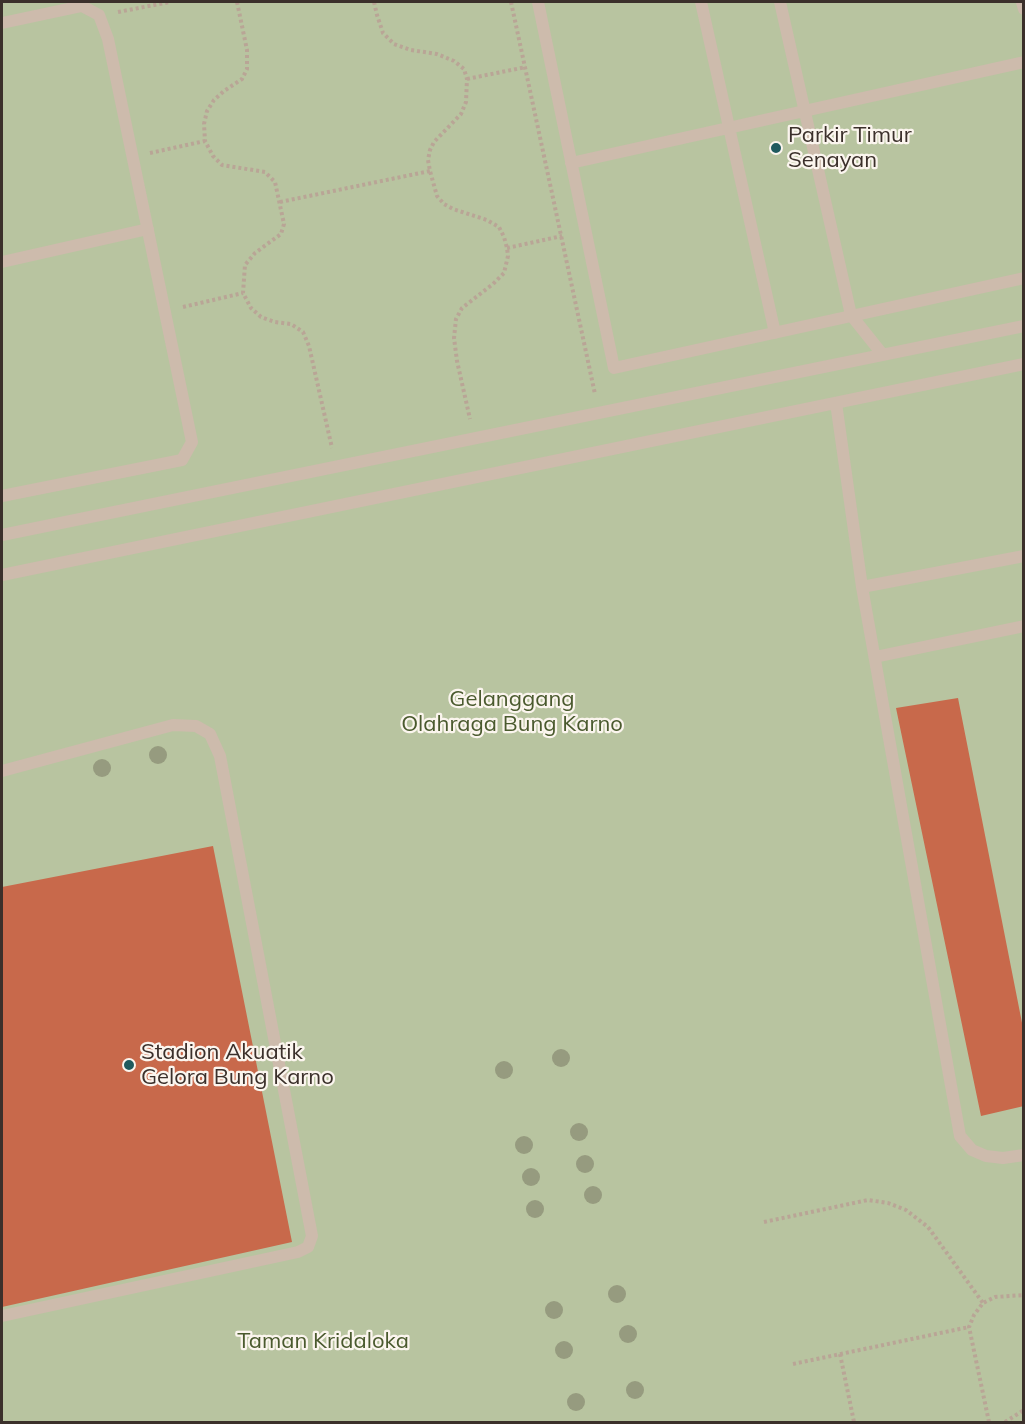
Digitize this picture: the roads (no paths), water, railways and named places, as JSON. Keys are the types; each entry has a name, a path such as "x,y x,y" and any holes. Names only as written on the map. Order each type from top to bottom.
{"lane":[{"path":"538,2 614,368 1023,278"},
{"path":"701,2 774,333"},
{"path":"780,2 851,315 883,355"},
{"path":"1022,2 1023,9"},
{"path":"2,23 82,6 99,15 108,39 192,442 182,460 2,496"},
{"path":"571,163 1023,62"},
{"path":"2,262 148,229"},
{"path":"2,535 1023,326"},
{"path":"2,575 1023,364"},
{"path":"836,403 862,587 960,1136 972,1150 986,1156 1003,1158 1023,1155"},
{"path":"862,587 1023,556"},
{"path":"875,657 1023,626"},
{"path":"2,771 172,725 196,726 210,734 220,756 312,1236 308,1247 298,1252 2,1316"}],"place":[{"name":"Parkir Timur Senayan","path":"776,148"},
{"name":"Stadion Akuatik Gelora Bung Karno","path":"129,1065"}],"park label":[{"name":"Gelanggang Olahraga Bung Karno","path":"512,712"},
{"name":"Taman Kridaloka","path":"323,1341"}]}
